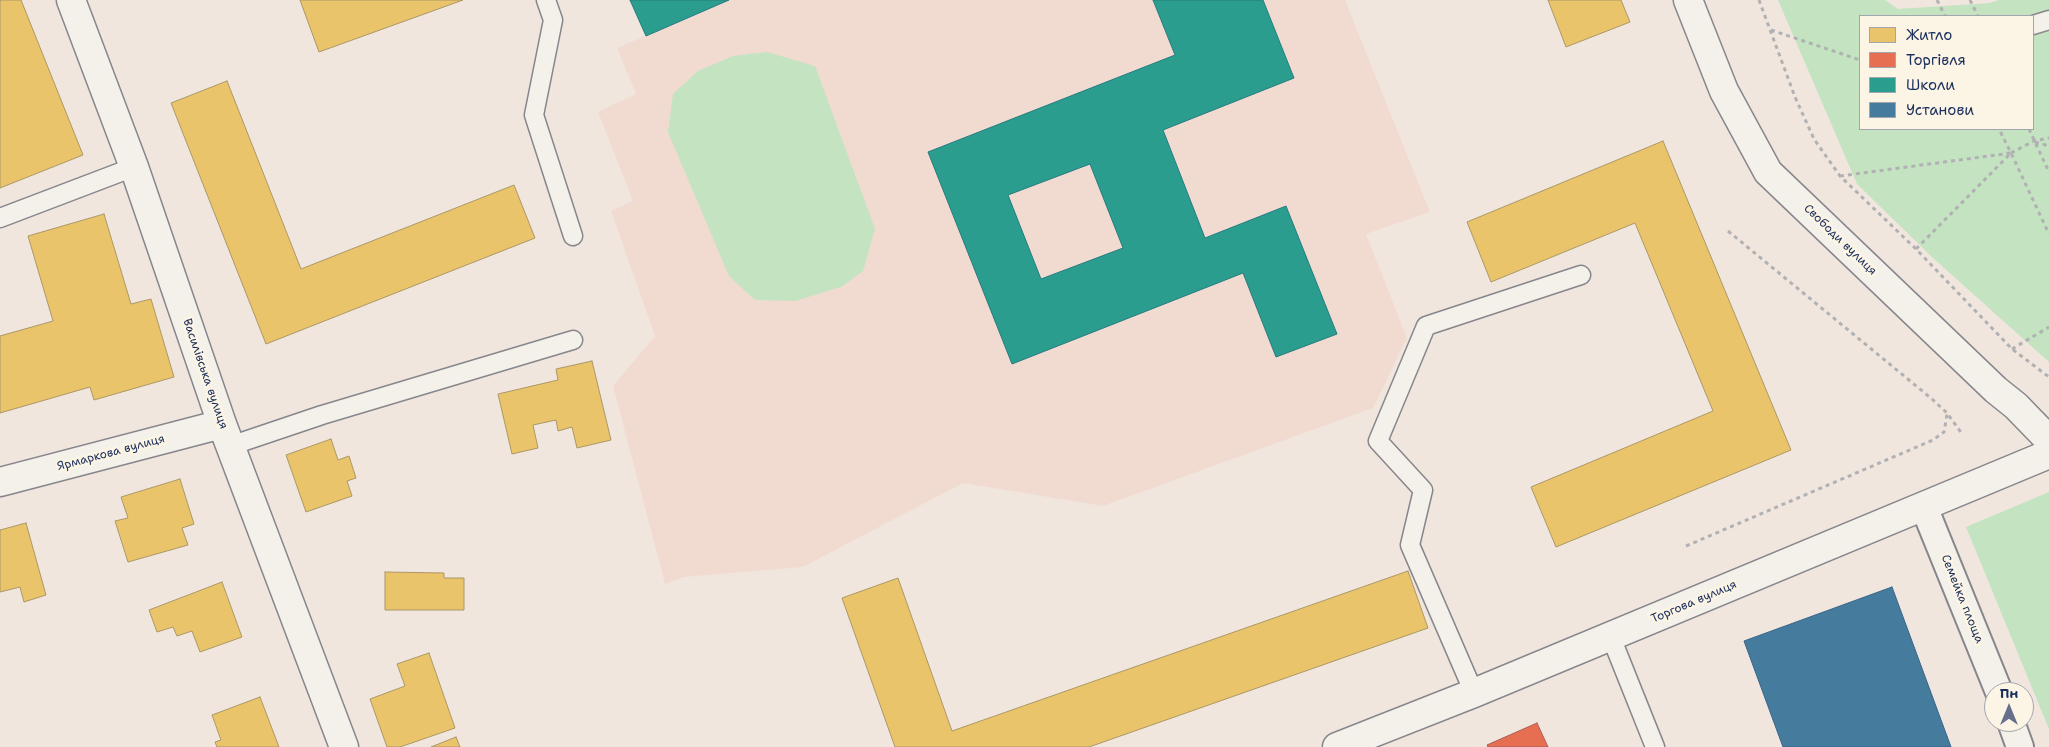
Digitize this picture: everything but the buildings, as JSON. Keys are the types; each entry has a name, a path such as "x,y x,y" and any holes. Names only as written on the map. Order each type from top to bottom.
{"street":[{"name":"Василівська вулиця","path":"71,0 134,167 226,435 344,747"},
{"name":"Свободи вулиця","path":"1688,0 1724,91 1768,172 1987,381 2016,406 2049,440"},
{"name":"Ярмаркова вулиця","path":"0,482 226,435"},
{"name":"Торгова вулиця","path":"1337,747 1611,637 2049,454"},
{"name":"Семейка площа","path":"1924,507 1995,682"},
{"path":"2014,732 2020,747"}],"lane":[{"path":"546,0 552,20 534,115 573,236"},
{"path":"2034,25 2049,20"},
{"path":"0,218 134,167"},
{"path":"1474,693 1410,545 1423,490 1378,441 1426,326 1581,275"},
{"path":"226,435 322,415 573,340"},
{"path":"1611,637 1655,747"}],"path":[{"path":"1759,0 1814,139 1840,176 1916,249 2012,349 2049,377"},
{"path":"1938,0 1945,15"},
{"path":"1970,0 1978,15"},
{"path":"1771,30 1859,60"},
{"path":"2000,130 2049,234"},
{"path":"2028,130 2049,172"},
{"path":"1916,249 2011,153 2034,141 2049,138"},
{"path":"2034,141 2049,146"},
{"path":"1840,176 2011,153"},
{"path":"1728,231 1947,413 1963,434"},
{"path":"2012,349 2049,327"},
{"path":"1686,546 1933,440 1944,432 1947,413"}],"shaded area":[{"path":"729,0 1345,0 1430,212 1366,234 1407,338 1373,408 1103,506 963,483 803,567 684,577 665,584 613,386 655,336 611,211 633,201 598,112 636,94 617,48"}],"green space":[{"path":"1778,0 1885,0 1898,9 1990,3 1999,0 2049,0 2049,362 1933,258 1857,184"},
{"path":"767,52 815,66 875,229 863,271 841,287 795,301 755,300 729,276 668,132 673,94 698,71 733,56"},
{"path":"2049,492 2049,729 2034,692 2034,682 2030,682 1966,527"}]}
